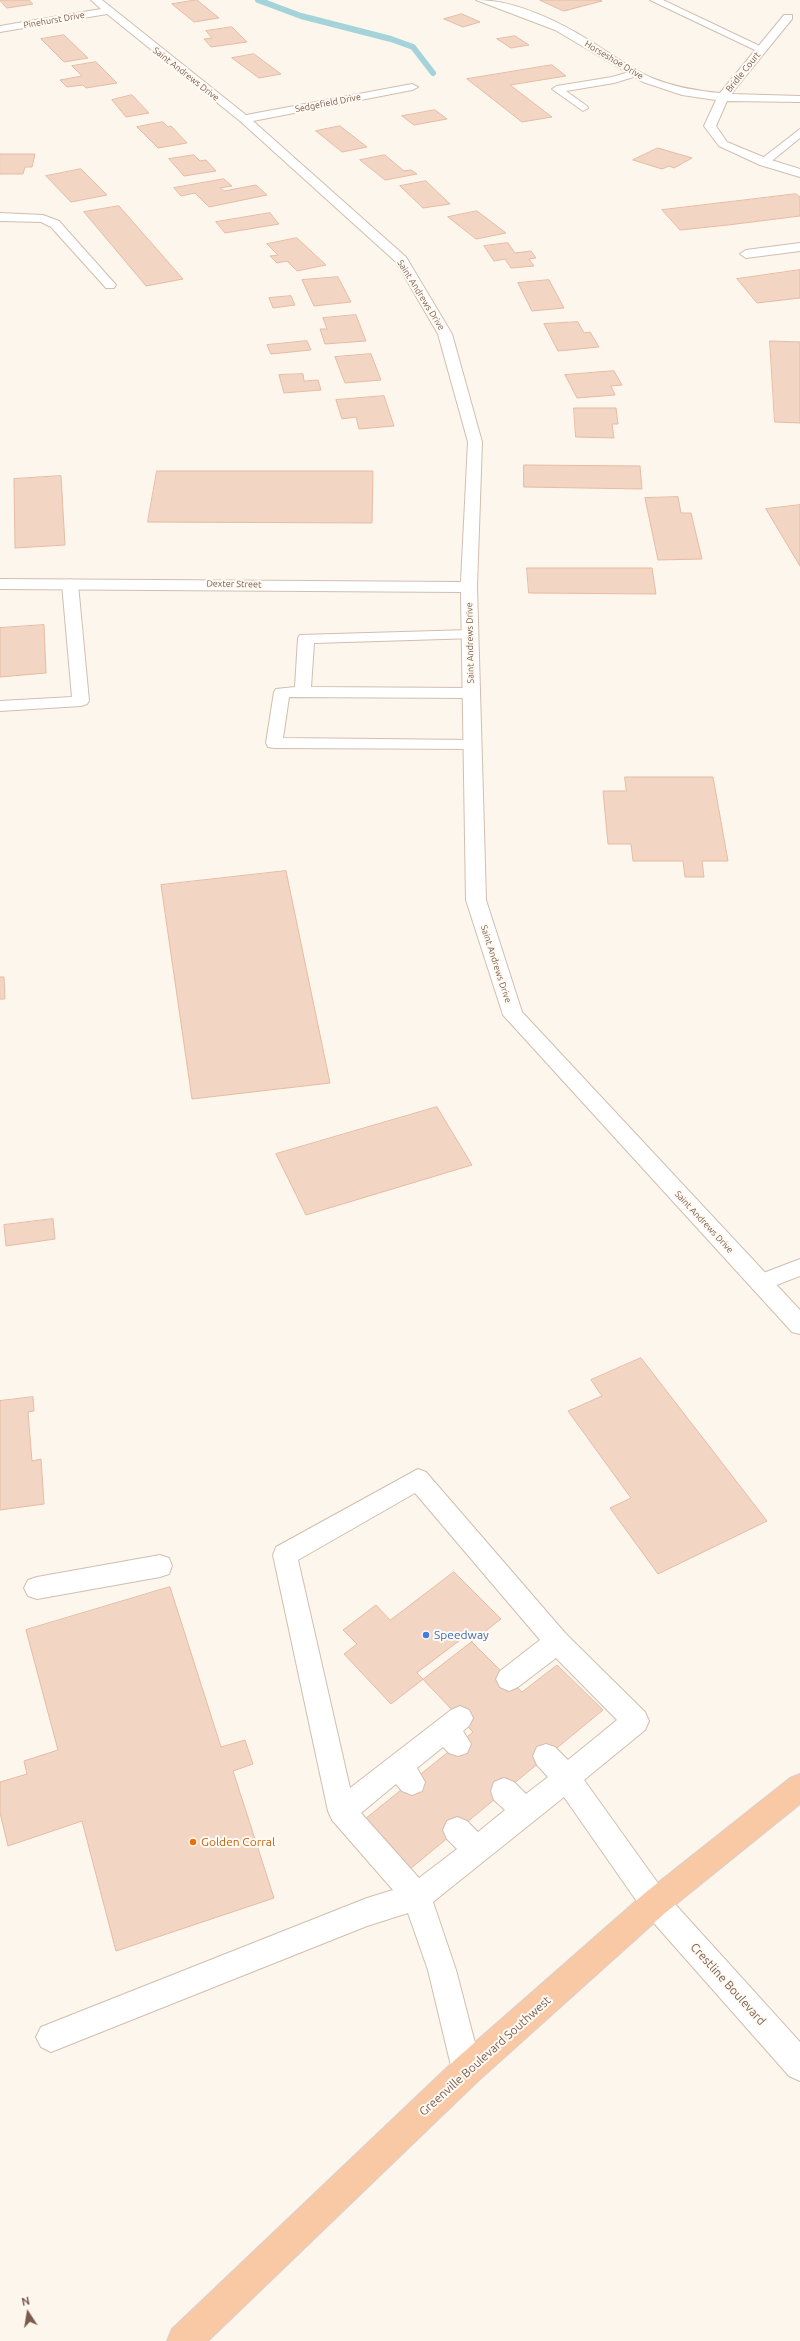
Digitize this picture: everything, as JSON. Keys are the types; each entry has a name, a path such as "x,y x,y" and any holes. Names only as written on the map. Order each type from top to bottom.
{"highway":[{"name":"Greenville Boulevard Southwest","path":"184,2341 467,2070 655,1903 800,1787"}],"street":[{"name":"Saint Andrews Drive","path":"96,0 107,11 244,119 401,260 445,334 475,442 469,587 476,900 513,1015 800,1325"},
{"name":"Horseshoe Drive","path":"481,0 516,11 568,32 648,80 687,92 723,97 800,99"},
{"name":"Pinehurst Drive","path":"0,29 107,11"},
{"name":"Bridle Court","path":"788,17 723,97 710,126 723,144 764,162 800,173"},
{"name":"Sedgefield Drive","path":"244,119 412,87"},
{"name":"Dexter Street","path":"0,584 469,587"},
{"name":"Crestline Boulevard","path":"655,1903 800,2065"}],"lane":[{"path":"659,2 680,0"},
{"path":"659,2 761,50"},
{"path":"583,108 557,89 614,80 636,74"},
{"path":"764,162 800,132"},
{"path":"0,217 42,219 55,224 110,285"},
{"path":"746,254 800,247"},
{"path":"0,706 81,701 70,584"},
{"path":"303,692 306,638 470,635"},
{"path":"471,693 282,692 274,743 472,745"},
{"path":"761,1283 800,1267"},
{"path":"51,2037 367,1912 417,1897 525,1812 636,1721 557,1642 418,1479 285,1556 342,1811 417,1897 442,1970 467,2070"},
{"path":"37,1588 160,1566"},
{"path":"509,1679 557,1642"},
{"path":"342,1811 405,1775 455,1730"},
{"path":"546,1756 567,1778 655,1903"},
{"path":"504,1791 525,1812"},
{"path":"457,1830 477,1850"}],"building":[{"path":"0,0 29,0 33,4 7,8"},
{"path":"197,0 219,18 194,22 172,4"},
{"path":"540,0 599,0 602,1 564,11"},
{"path":"462,14 480,22 463,27 444,19"},
{"path":"232,27 247,42 211,47 204,39 212,38 206,31"},
{"path":"64,35 88,58 64,62 41,39"},
{"path":"515,36 529,45 511,48 497,39"},
{"path":"254,54 281,74 259,78 232,58"},
{"path":"96,62 117,83 86,88 83,85 67,87 60,80 82,76 72,66"},
{"path":"552,65 566,76 510,85 552,117 522,122 467,79"},
{"path":"132,95 149,113 126,117 112,100"},
{"path":"435,110 447,119 414,125 402,116"},
{"path":"163,122 168,127 171,126 187,143 158,148 137,127"},
{"path":"340,126 367,147 342,152 316,131"},
{"path":"658,148 692,158 674,168 669,166 662,169 633,160"},
{"path":"0,154 35,154 32,167 25,167 23,174 0,174"},
{"path":"194,155 200,161 206,160 216,171 184,176 169,159"},
{"path":"385,155 404,171 411,170 417,174 385,180 360,160"},
{"path":"81,169 107,195 71,202 46,176"},
{"path":"224,179 232,186 220,188 224,191 256,185 267,195 209,207 195,193 181,196 174,188"},
{"path":"426,181 450,204 423,208 400,186"},
{"path":"796,194 800,197 800,216 728,225 680,230 662,210"},
{"path":"119,206 183,279 146,286 84,212"},
{"path":"477,211 506,233 476,239 448,217"},
{"path":"270,213 279,224 225,233 216,222"},
{"path":"297,238 326,265 297,271 287,261 277,263 270,256 278,255 267,244"},
{"path":"508,243 515,253 531,251 536,258 529,259 534,266 511,268 505,259 494,261 484,246"},
{"path":"800,270 800,298 757,303 737,279"},
{"path":"338,277 351,302 314,306 302,280"},
{"path":"549,280 564,308 532,311 518,283"},
{"path":"291,296 295,305 273,308 269,298"},
{"path":"356,315 366,341 325,344 320,329 327,329 323,318"},
{"path":"578,322 584,333 590,332 599,347 558,351 544,324"},
{"path":"307,341 311,350 271,354 267,345"},
{"path":"770,341 800,342 800,423 775,422"},
{"path":"371,354 381,380 345,383 335,357"},
{"path":"614,371 622,385 611,386 615,395 577,398 565,375"},
{"path":"303,374 304,381 318,380 321,390 284,393 279,375"},
{"path":"384,396 394,426 359,429 356,417 342,419 336,400"},
{"path":"574,408 616,408 618,424 612,424 614,438 576,437"},
{"path":"524,465 640,466 642,489 524,487"},
{"path":"157,471 373,471 372,523 148,522"},
{"path":"61,476 65,545 15,548 14,479"},
{"path":"678,497 681,513 691,513 702,559 658,560 645,498"},
{"path":"800,505 800,566 766,509"},
{"path":"527,568 652,568 656,594 529,593"},
{"path":"44,625 46,673 0,677 0,628"},
{"path":"625,777 713,777 728,861 702,861 704,877 685,877 683,861 633,861 631,844 608,844 603,791 626,791"},
{"path":"286,871 330,1083 192,1099 161,885"},
{"path":"0,977 4,977 5,999 0,999"},
{"path":"437,1107 472,1165 306,1215 276,1154"},
{"path":"53,1219 55,1239 6,1246 4,1225"},
{"path":"641,1358 767,1521 658,1574 610,1508 631,1498 568,1411 602,1396 591,1380"},
{"path":"33,1397 34,1411 28,1412 32,1461 41,1459 44,1504 0,1510 0,1401"},
{"path":"454,1572 501,1619 391,1704 344,1654 357,1644 343,1630 376,1605 390,1620"},
{"path":"170,1587 221,1747 245,1740 253,1764 233,1771 274,1898 116,1951 82,1821 8,1846 0,1813 0,1782 27,1774 24,1761 58,1750 26,1630"},
{"path":"466,1636 522,1692 557,1665 603,1710 410,1869 365,1819 473,1732 417,1673"}],"waterway":[{"path":"258,0 301,16 391,39 413,47 433,73"}],"place":[{"name":"Speedway","path":"426,1635"},
{"name":"Golden Corral","path":"193,1842"}]}
